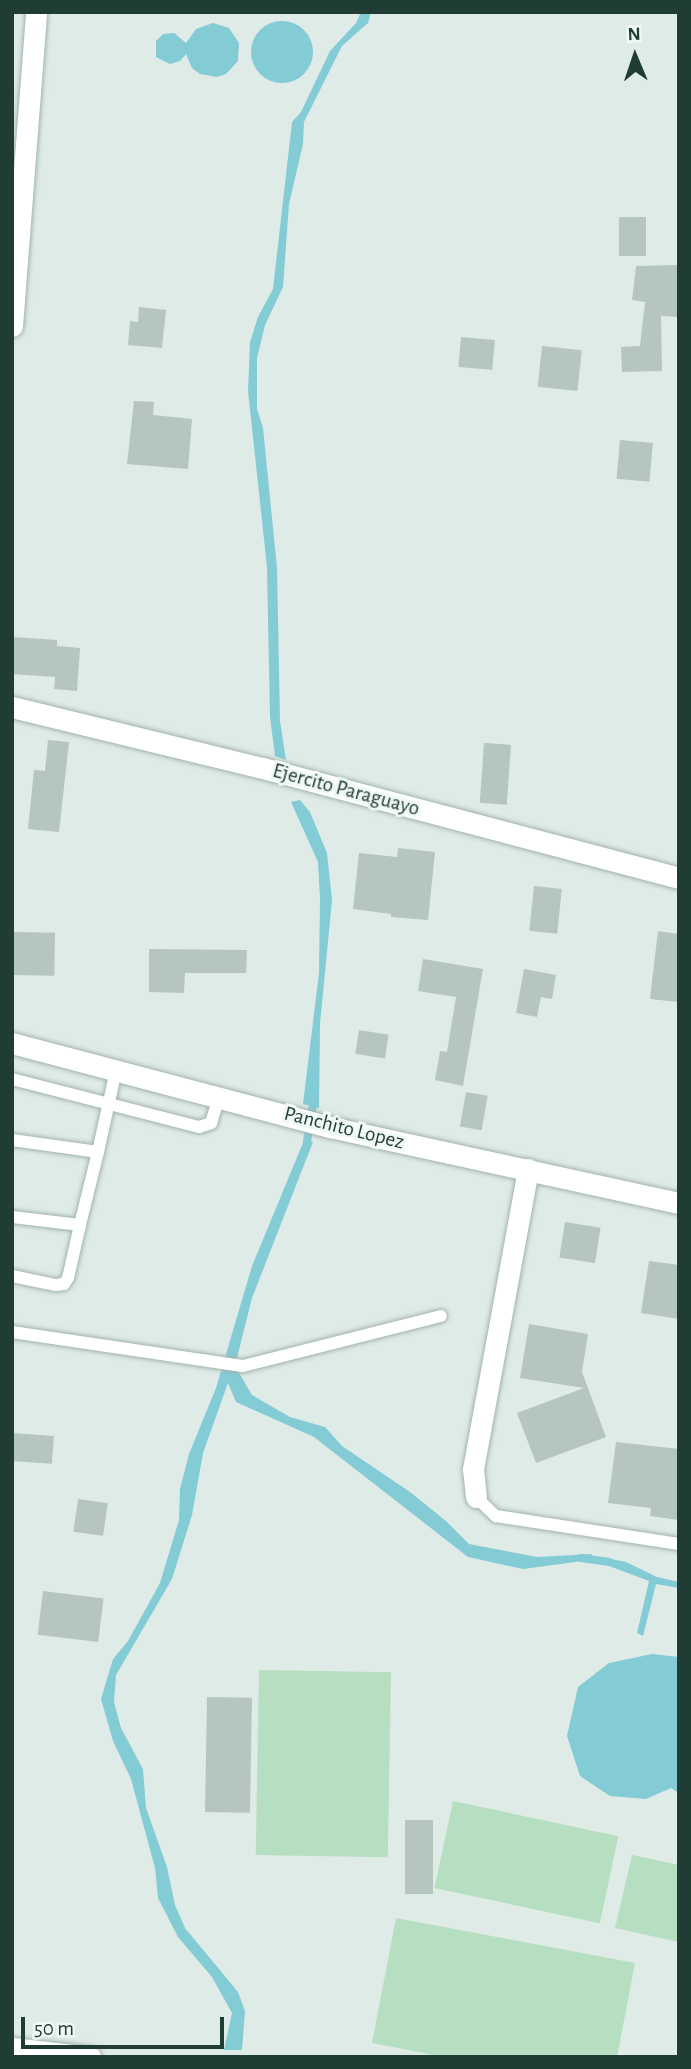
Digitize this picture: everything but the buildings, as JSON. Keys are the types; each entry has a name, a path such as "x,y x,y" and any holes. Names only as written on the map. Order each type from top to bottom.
{"street":[{"path":"12,327 36,12"},
{"name":"Ejercito Paraguayo","path":"12,708 263,768 679,878"},
{"name":"Panchito Lopez","path":"12,1044 330,1127 679,1203"},
{"path":"476,1497 473,1469 528,1169"},
{"path":"12,2048 90,2057"}],"lane":[{"path":"12,1276 56,1285 64,1284 68,1278 116,1070"},
{"path":"12,1079 199,1127 211,1123 219,1097"},
{"path":"12,1140 98,1152"},
{"path":"12,1217 80,1225"},
{"path":"12,1332 243,1366 441,1316"},
{"path":"476,1497 496,1516 679,1544"}],"green space":[{"path":"259,1670 391,1672 388,1857 256,1855"},
{"path":"453,1801 618,1836 600,1923 434,1888"},
{"path":"632,1855 679,1865 679,1942 615,1928"},
{"path":"396,1918 635,1963 617,2057 444,2057 372,2043"}],"water":[{"path":"361,12 371,12 368,23 342,46 304,122 303,144 289,204 283,287 265,325 257,358 257,409 263,428 277,568 280,721 286,760 275,756 270,717 267,567 248,391 250,342 258,317 273,289 292,122 301,112 330,51 356,23"},
{"path":"276,21 288,21 304,30 311,40 311,64 304,74 288,83 276,83 265,78 256,69 251,58 251,46 256,35 265,26"},
{"path":"213,23 229,28 239,43 238,61 226,74 217,77 200,74 192,68 186,54 180,61 170,64 156,57 156,41 163,34 174,33 186,43 196,29"},
{"path":"300,800 310,812 327,853 332,900 320,1024 319,1108 303,1104 319,973 320,899 318,862 291,802"},
{"path":"305,1138 313,1142 252,1298 235,1366 252,1395 290,1417 325,1427 342,1446 410,1492 469,1544 537,1557 592,1554 590,1560 523,1569 468,1557 314,1437 236,1402 228,1383 203,1453 192,1515 172,1579 116,1675 114,1702 121,1728 143,1769 146,1808 167,1867 175,1905 185,1928 238,1992 245,2011 242,2050 224,2050 232,2013 212,1977 178,1937 158,1898 155,1868 131,1779 113,1741 101,1699 113,1659 128,1641 160,1583 179,1520 180,1489 189,1454 216,1388 252,1266"},
{"path":"601,1557 626,1562 657,1577 679,1582 679,1588 656,1584 643,1636 637,1633 649,1581 601,1563"},
{"path":"652,1654 679,1657 679,1793 671,1788 646,1799 610,1796 580,1776 567,1736 578,1687 609,1663"}],"waterway":[{"path":"306,1148 314,1098"},
{"path":"581,1558 610,1562"}]}
